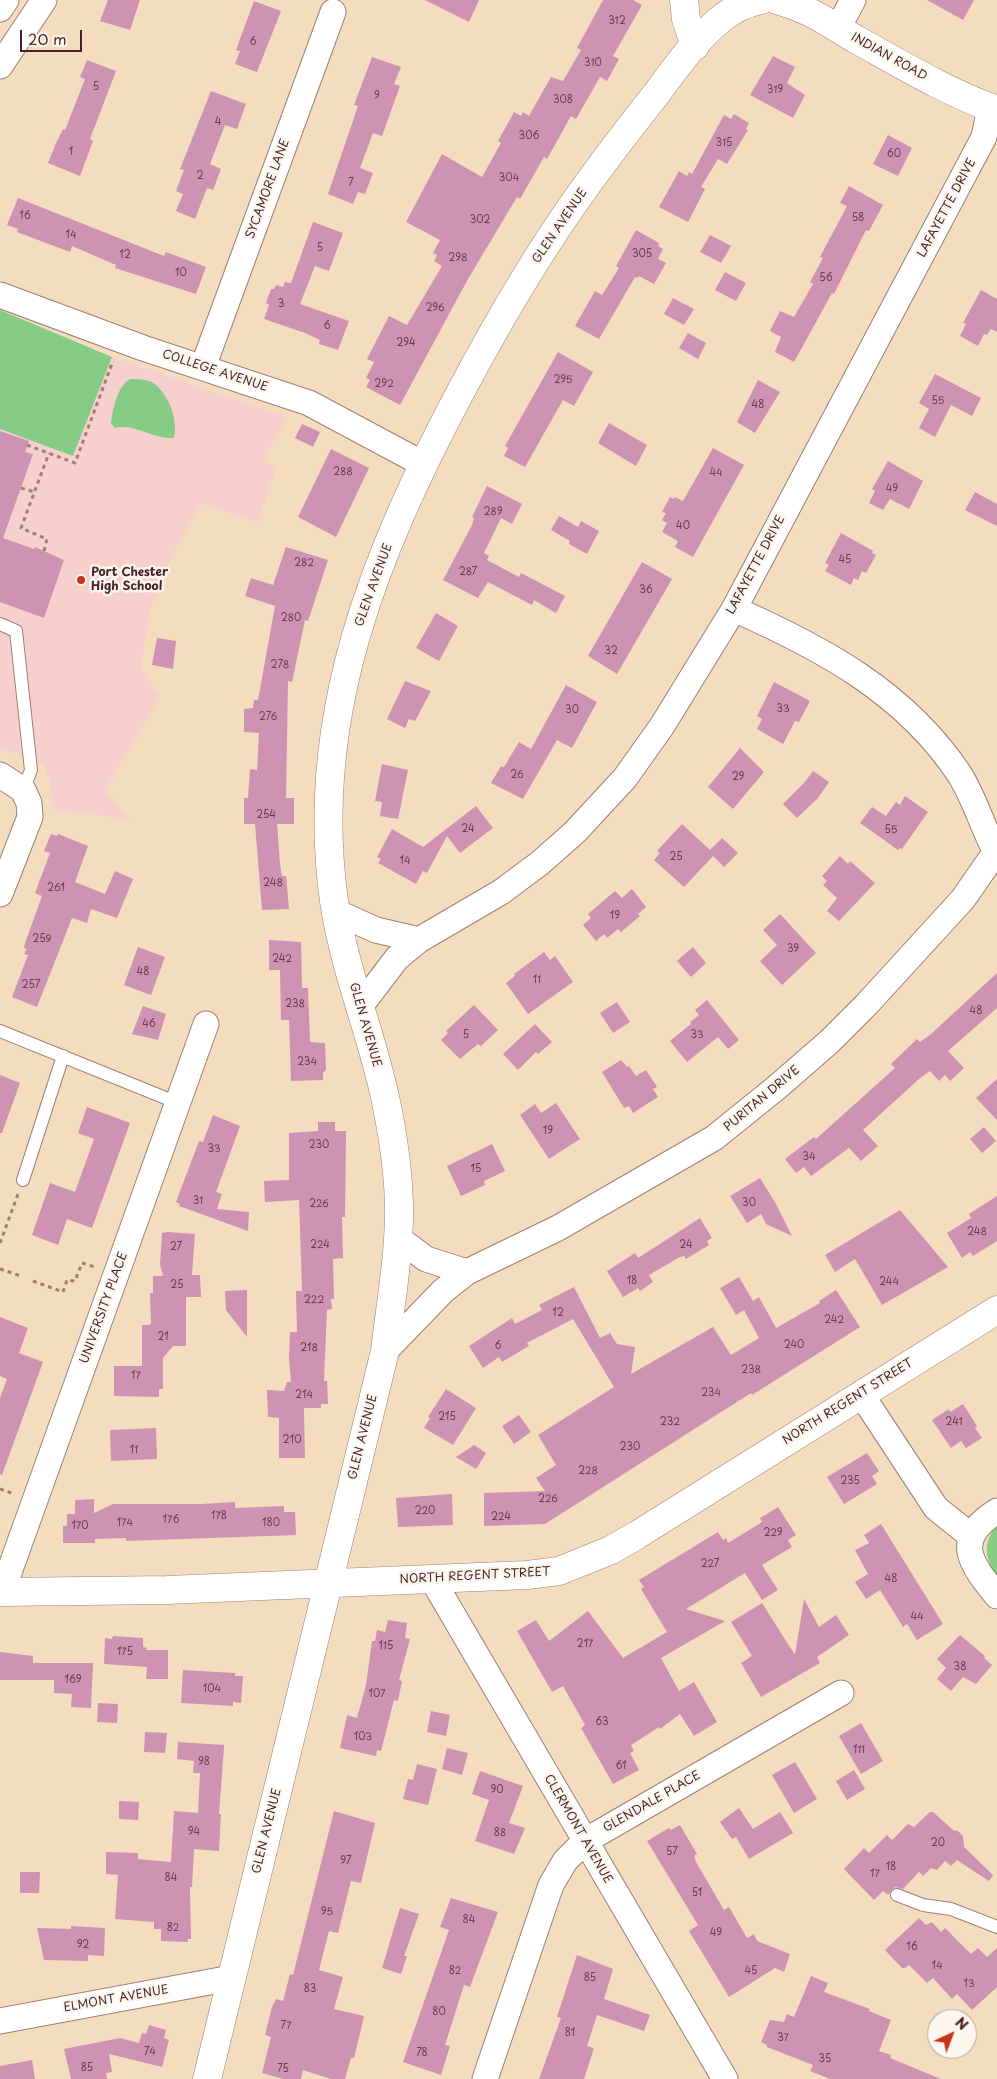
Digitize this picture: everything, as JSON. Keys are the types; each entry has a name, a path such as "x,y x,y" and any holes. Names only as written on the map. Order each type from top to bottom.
{"street":[{"path":"0,9 6,0"},
{"path":"0,66 44,0"},
{"path":"684,0 686,19 695,46"},
{"name":"INDIAN ROAD","path":"695,46 724,17 742,5 776,0 802,7 959,95 994,109"},
{"path":"838,28 853,0"},
{"name":"SYCAMORE LANE","path":"203,367 333,12"},
{"name":"GLEN AVENUE","path":"207,2079 385,1351 398,1238 398,1184 385,1096 359,1008 336,912 328,838 328,793 344,681 362,610 423,464 493,330 566,214 695,46"},
{"name":"LAFAYETTE DRIVE","path":"359,1008 397,958 419,940 502,892 540,863 574,832 625,778 651,741 734,609 984,137 994,109"},
{"name":"COLLEGE AVENUE","path":"0,295 52,316 309,403 423,464"},
{"path":"734,609 829,654 866,678 898,704 925,731 960,776 997,852"},
{"path":"0,775 23,790 29,802 30,817 0,894"},
{"name":"PURITAN DRIVE","path":"385,1351 443,1291 467,1272 558,1228 714,1138 829,1042 854,1017 963,899 997,852"},
{"path":"336,912 376,930 419,940"},
{"name":"UNIVERSITY PLACE","path":"1,1592 206,1024"},
{"path":"398,1238 426,1259 467,1272"},
{"name":"NORTH REGENT STREET","path":"1,1592 167,1590 432,1579 559,1571 592,1558 637,1535 997,1310"},
{"path":"861,1394 936,1508 971,1536"},
{"path":"997,1511 987,1517 971,1536 968,1552 977,1570 997,1596"},
{"name":"CLERMONT AVENUE","path":"432,1579 725,2079"},
{"name":"GLENDALE PLACE","path":"485,2079 551,1885 564,1861 585,1841 841,1693"},
{"name":"ELMONT AVENUE","path":"0,2021 231,1978"}],"lane":[{"path":"0,624 16,631 31,770 23,790"},
{"path":"0,1031 178,1103"},
{"path":"23,1180 63,1056"},
{"path":"897,1895 922,1906 952,1909 997,1927"}],"path":[{"path":"27,445 75,463 115,353"},
{"path":"44,551 47,539 21,528 49,453"},
{"path":"21,488 34,492"},
{"path":"0,1243 23,1180"},
{"path":"33,1281 63,1292 67,1280 76,1281 82,1263 99,1268"},
{"path":"0,1269 21,1276"},
{"path":"0,1489 16,1495"}],"shaded area":[{"name":"Port Chester High School","path":"0,315 37,331 288,417 263,459 276,469 258,522 201,504 174,551 150,610 141,668 160,697 105,790 129,819 53,810 50,781 43,764 17,753 0,750"}],"green space":[{"path":"0,310 112,357 73,456 0,429"},
{"path":"130,379 151,382 161,390 169,402 174,416 174,438 159,437 137,429 115,428 111,423 114,405 119,392"},
{"path":"997,1524 997,1577 988,1557 987,1544"}],"building":[{"path":"108,0 140,0 130,30 100,21"},
{"path":"425,0 479,0 469,22"},
{"path":"603,0 633,0 642,5 613,56 619,59 607,81 600,77 576,119 571,116 547,159 544,157 520,199 517,197 468,279 400,405 366,387 370,380 366,378 374,362 367,359 389,316 407,325 442,266 434,261 437,255 433,253 440,240 406,222 442,154 482,177 501,143 498,141 514,112 521,116 523,112 529,116 551,77 563,81 581,50 577,48"},
{"path":"927,0 974,0 963,20"},
{"path":"254,1 281,11 257,72 235,64 240,51 236,50"},
{"path":"773,56 795,67 787,83 805,95 793,118 750,95"},
{"path":"372,57 401,67 394,84 400,86 382,136 373,133 360,168 373,173 365,194 358,192 353,204 328,194 358,106 354,105"},
{"path":"87,60 116,71 90,139 93,141 80,176 48,163 63,129 65,130 85,79 80,77"},
{"path":"211,91 246,104 237,129 225,125 210,164 221,169 213,190 207,188 195,219 176,211 183,194 176,191 184,170 180,169"},
{"path":"734,114 749,123 746,129 748,130 727,164 718,159 701,187 705,189 688,222 659,207 679,171 687,176 689,172 692,174 724,115 731,119"},
{"path":"888,135 912,148 898,176 873,164"},
{"path":"849,186 883,205 869,231 866,230 834,294 832,293 794,362 775,352 781,337 770,331 780,311 794,317 813,284 810,282 823,258 820,257 847,206 840,203"},
{"path":"18,198 164,256 166,252 206,267 196,294 115,268 116,265 72,246 70,252 17,232 18,229 7,225"},
{"path":"313,222 343,233 329,271 315,266 300,304 349,321 338,350 319,344 320,340 305,333 264,319 269,305 266,303 271,289 274,289 276,285 283,287 285,282 291,283"},
{"path":"636,230 659,243 658,246 663,249 658,259 666,263 654,284 639,276 638,278 635,277 599,339 575,326 595,291 602,295 619,268 616,266"},
{"path":"710,235 731,246 721,263 700,252"},
{"path":"725,272 746,283 736,301 715,290"},
{"path":"981,290 997,299 997,332 991,329 987,335 984,334 978,346 960,336 966,324 963,323"},
{"path":"673,298 694,309 684,325 664,314"},
{"path":"688,333 706,343 698,359 679,348"},
{"path":"558,352 593,372 574,406 563,400 525,467 504,456 508,448 505,446"},
{"path":"935,374 981,398 972,416 951,405 935,437 919,428 929,409 919,403"},
{"path":"758,380 780,392 755,433 737,422"},
{"path":"609,423 647,445 636,466 598,443"},
{"path":"302,424 320,432 313,447 295,438"},
{"path":"0,431 29,441 25,452 33,454 3,538 34,549 35,547 64,560 44,618 0,602"},
{"path":"713,448 744,465 693,557 675,547 678,541 662,532 667,523 662,520 666,513 662,512 670,497 683,501"},
{"path":"331,449 369,468 336,537 298,517"},
{"path":"888,461 923,481 909,509 890,499 883,510 869,503 875,491 872,489"},
{"path":"487,486 522,504 512,524 501,518 484,553 489,556 487,560 519,577 521,573 565,596 556,613 534,600 532,605 488,582 478,598 443,580 472,525 474,518 472,517"},
{"path":"975,492 997,504 997,526 965,510"},
{"path":"559,516 578,527 581,521 599,531 587,554 569,544 570,541 551,530"},
{"path":"841,533 873,551 872,553 876,555 866,573 862,571 858,580 854,578 851,585 825,571 829,565 825,563"},
{"path":"286,547 328,560 308,621 305,620 292,682 288,681 286,798 294,798 294,824 277,824 280,864 282,876 286,876 289,909 262,910 255,824 244,824 244,798 248,798 250,769 257,770 259,733 244,732 244,709 253,708 254,700 258,700 275,606 245,596 251,578 273,585"},
{"path":"642,562 672,579 617,674 588,656"},
{"path":"436,613 458,626 439,661 416,648"},
{"path":"157,638 176,641 173,669 152,665"},
{"path":"405,681 431,691 415,721 409,719 405,728 387,719"},
{"path":"774,682 810,701 799,722 795,721 783,744 757,729 762,719 757,716"},
{"path":"566,685 597,702 572,748 557,740 523,799 491,783 501,766 504,767 519,742 531,749"},
{"path":"740,748 764,772 733,809 708,787"},
{"path":"382,764 408,770 398,819 380,816 382,802 375,801"},
{"path":"813,771 829,782 818,798 797,818 783,804"},
{"path":"905,796 928,812 902,849 898,850 860,823 872,807 886,816 896,802 900,805"},
{"path":"476,806 493,828 460,853 447,836 427,873 423,871 416,884 378,863 381,859 377,857 392,829 423,847"},
{"path":"682,824 710,850 722,838 738,853 724,867 713,856 684,887 654,860 660,853 657,851"},
{"path":"51,834 57,836 58,834 88,846 75,882 105,894 115,871 133,879 117,918 91,909 87,923 72,918 37,1007 12,997 28,955 24,954 27,949 24,948 42,896 35,893 50,853 44,851"},
{"path":"840,856 848,864 850,861 875,883 839,921 827,911 837,898 823,885 827,881 822,876"},
{"path":"632,889 646,907 638,914 640,916 621,932 618,929 607,938 604,934 596,941 583,925 591,918 588,914 615,891 622,898"},
{"path":"780,914 816,953 782,985 760,961 777,945 763,930"},
{"path":"269,940 301,942 302,988 308,988 310,1042 325,1043 326,1070 323,1073 323,1080 291,1081 289,1020 281,1020 280,970 269,970"},
{"path":"138,947 165,957 151,995 124,985"},
{"path":"693,947 706,963 691,977 677,961"},
{"path":"544,952 550,960 555,956 573,982 528,1014 506,983 515,976 514,974"},
{"path":"997,973 997,1008 948,1051 964,1068 950,1081 945,1075 939,1081 930,1071 919,1079 863,1130 878,1146 861,1161 849,1148 811,1176 804,1167 796,1173 785,1159 814,1137 816,1139 895,1068 891,1064 917,1039 920,1042 931,1034"},
{"path":"707,1000 739,1040 728,1049 718,1037 687,1062 670,1041 691,1024 690,1022 699,1015 695,1010"},
{"path":"617,1002 630,1022 613,1033 600,1013"},
{"path":"474,1005 498,1030 481,1046 478,1044 460,1059 441,1040 448,1033 446,1031"},
{"path":"143,1006 166,1014 158,1040 132,1034"},
{"path":"535,1024 552,1042 538,1054 536,1052 518,1070 503,1054"},
{"path":"621,1060 627,1067 629,1066 636,1076 646,1070 657,1087 653,1089 658,1097 633,1113 629,1106 624,1108 602,1072"},
{"path":"0,1075 20,1083 2,1133 0,1133"},
{"path":"997,1079 997,1120 976,1098"},
{"path":"556,1103 580,1139 549,1159 520,1115 535,1104 541,1113"},
{"path":"87,1107 130,1123 92,1228 67,1219 58,1245 32,1235 50,1183 75,1192 94,1139 78,1133"},
{"path":"213,1115 240,1126 216,1192 222,1194 217,1209 249,1212 248,1231 179,1206 180,1204 176,1202 199,1141 203,1142"},
{"path":"318,1122 335,1122 335,1131 346,1131 345,1217 342,1217 343,1258 333,1259 334,1299 331,1299 332,1309 327,1310 324,1381 327,1381 328,1404 321,1404 321,1408 304,1408 305,1458 279,1458 279,1418 268,1417 267,1390 284,1391 287,1382 291,1382 289,1358 290,1332 297,1332 296,1291 302,1291 299,1200 265,1202 264,1181 289,1180 289,1133 318,1131"},
{"path":"984,1127 996,1141 982,1153 970,1139"},
{"path":"492,1144 505,1171 484,1181 485,1185 461,1196 447,1166"},
{"path":"760,1178 792,1236 766,1224 761,1214 747,1223 730,1196"},
{"path":"997,1196 997,1241 973,1256 970,1252 962,1258 947,1233 971,1218 969,1214"},
{"path":"900,1210 948,1267 882,1305 855,1259 835,1272 825,1255"},
{"path":"700,1218 712,1238 707,1241 709,1245 686,1259 684,1256 680,1257 649,1275 653,1282 640,1291 638,1288 623,1297 607,1271 635,1253 638,1258"},
{"path":"162,1233 195,1234 192,1275 200,1275 201,1297 186,1297 186,1346 173,1346 163,1358 163,1389 159,1389 159,1397 114,1396 114,1366 142,1366 142,1325 149,1325 151,1323 150,1293 153,1293 153,1276 163,1276 160,1264"},
{"path":"739,1277 753,1301 759,1297 776,1328 820,1303 819,1301 836,1290 860,1327 752,1395 751,1393 545,1524 484,1526 484,1493 545,1491 536,1478 556,1465 538,1435 614,1387 573,1319 527,1343 529,1346 502,1362 499,1357 483,1368 469,1346 512,1318 515,1324 542,1310 539,1305 574,1287 600,1338 610,1333 617,1344 635,1347 631,1374 713,1327 731,1355 759,1338 744,1310 736,1315 720,1288"},
{"path":"247,1290 247,1337 226,1310 225,1291"},
{"path":"0,1317 28,1328 19,1353 43,1362 2,1475 0,1474 0,1398 7,1379 0,1376"},
{"path":"446,1389 476,1408 453,1445 424,1428 430,1418 428,1417"},
{"path":"963,1404 982,1438 966,1448 961,1441 951,1448 932,1420 949,1409 950,1412"},
{"path":"519,1415 531,1432 514,1444 502,1426"},
{"path":"156,1428 157,1459 111,1461 110,1430"},
{"path":"474,1445 486,1453 476,1469 456,1457"},
{"path":"867,1453 879,1471 872,1476 877,1484 844,1504 827,1477"},
{"path":"452,1494 453,1525 398,1527 396,1498"},
{"path":"94,1499 94,1513 113,1504 235,1502 235,1508 284,1506 284,1512 295,1512 296,1535 126,1541 126,1538 95,1539 95,1543 63,1543 63,1526 67,1526 67,1514 75,1514 75,1500"},
{"path":"778,1507 796,1535 788,1540 792,1547 762,1565 778,1590 762,1600 745,1573 686,1609 725,1621 661,1658 679,1691 694,1682 717,1722 694,1736 680,1714 660,1729 659,1727 631,1745 634,1751 630,1753 639,1770 613,1784 581,1728 585,1725 563,1686 552,1692 517,1631 536,1620 549,1641 588,1611 623,1658 667,1632 641,1589 644,1587 639,1580 718,1532 723,1540 726,1538 728,1543 762,1522 760,1518"},
{"path":"881,1524 943,1624 917,1640 907,1624 903,1627 880,1590 866,1599 855,1582 868,1574 855,1550 869,1543 864,1535"},
{"path":"804,1599 819,1627 836,1615 849,1635 817,1657 820,1663 761,1697 741,1663 752,1656 731,1622 762,1603 795,1655"},
{"path":"388,1620 407,1623 405,1638 410,1639 399,1680 402,1681 398,1701 394,1700 381,1751 377,1750 376,1756 340,1748 347,1715 357,1718 366,1685 372,1641 375,1641 377,1630 385,1632"},
{"path":"960,1635 985,1656 984,1658 992,1665 976,1684 963,1677 951,1691 937,1679 946,1668 937,1659"},
{"path":"113,1636 143,1638 143,1647 147,1648 146,1650 168,1650 168,1679 146,1679 147,1667 104,1664 105,1638 112,1639"},
{"path":"0,1652 33,1656 33,1663 93,1663 91,1708 71,1707 72,1694 54,1693 54,1680 0,1680"},
{"path":"183,1670 235,1673 235,1676 243,1676 241,1703 233,1702 233,1706 181,1703"},
{"path":"98,1703 118,1704 117,1723 97,1722"},
{"path":"431,1711 450,1715 446,1736 427,1732"},
{"path":"861,1723 883,1761 861,1774 839,1736"},
{"path":"145,1732 167,1733 165,1753 144,1752"},
{"path":"178,1742 224,1745 219,1814 221,1814 219,1851 194,1849 192,1887 190,1887 191,1939 188,1939 188,1942 161,1941 161,1929 154,1929 154,1922 115,1919 118,1875 106,1874 106,1852 138,1853 138,1859 171,1862 174,1811 198,1813 200,1773 193,1773 194,1761 177,1759"},
{"path":"447,1748 468,1753 462,1775 442,1769"},
{"path":"795,1762 817,1799 794,1813 772,1775"},
{"path":"417,1764 437,1769 428,1805 403,1799 408,1779 413,1780"},
{"path":"854,1770 865,1789 847,1800 836,1781"},
{"path":"480,1771 523,1786 509,1823 525,1828 514,1854 475,1841 489,1800 472,1794"},
{"path":"119,1801 139,1802 138,1820 119,1819"},
{"path":"739,1808 753,1829 780,1812 793,1833 749,1859 736,1837 732,1839 720,1822"},
{"path":"334,1811 375,1823 361,1883 351,1881 338,1933 329,1931 319,1970 343,1977 334,2009 364,2016 354,2058 351,2058 345,2079 331,2079 303,2070 301,2079 283,2079 262,2073 271,2037 265,2035 272,2007 276,1999 283,2001 290,1974 293,1975"},
{"path":"930,1812 933,1812 953,1830 958,1831 963,1836 964,1847 993,1875 989,1881 957,1860 951,1866 945,1861 937,1870 931,1868 923,1876 919,1872 903,1889 895,1887 888,1895 883,1891 874,1900 844,1869 864,1848 869,1853 887,1835 892,1840 908,1824 914,1827"},
{"path":"680,1825 697,1854 694,1856 696,1862 724,1910 729,1907 747,1938 754,1934 757,1941 790,1954 784,1972 775,1968 729,1997 689,1931 698,1925 647,1841 669,1828 671,1830"},
{"path":"20,1872 40,1872 39,1893 20,1893"},
{"path":"451,1898 498,1912 470,1987 464,1985 445,2045 450,2046 441,2075 403,2062 449,1930 440,1927"},
{"path":"400,1908 419,1914 404,1956 407,1956 401,1974 382,1968"},
{"path":"919,1918 926,1925 932,1922 941,1932 945,1928 971,1954 978,1948 987,1957 997,1948 997,1987 971,2009 957,1994 952,1999 933,1978 927,1983 909,1965 902,1968 885,1950"},
{"path":"71,1926 105,1928 104,1956 88,1955 88,1961 44,1960 37,1928 71,1929"},
{"path":"577,1955 613,1969 604,1999 650,2015 644,2031 597,2015 587,2046 594,2048 584,2079 539,2079 561,2018 557,2017"},
{"path":"811,1976 828,1983 824,1992 870,2009 869,2011 891,2020 879,2051 891,2055 890,2058 941,2079 830,2079 810,2071 813,2065 767,2047 767,2045 761,2042 770,2020 784,2022 787,2014 794,2017"},
{"path":"149,2025 166,2030 164,2038 169,2040 162,2067 109,2054 112,2072 106,2073 107,2079 71,2079 64,2049 120,2038 139,2043 142,2033 146,2034"},
{"path":"32,2060 35,2079 0,2079 0,2066"}],"place":[{"name":"Port Chester High School","path":"81,580"}]}
